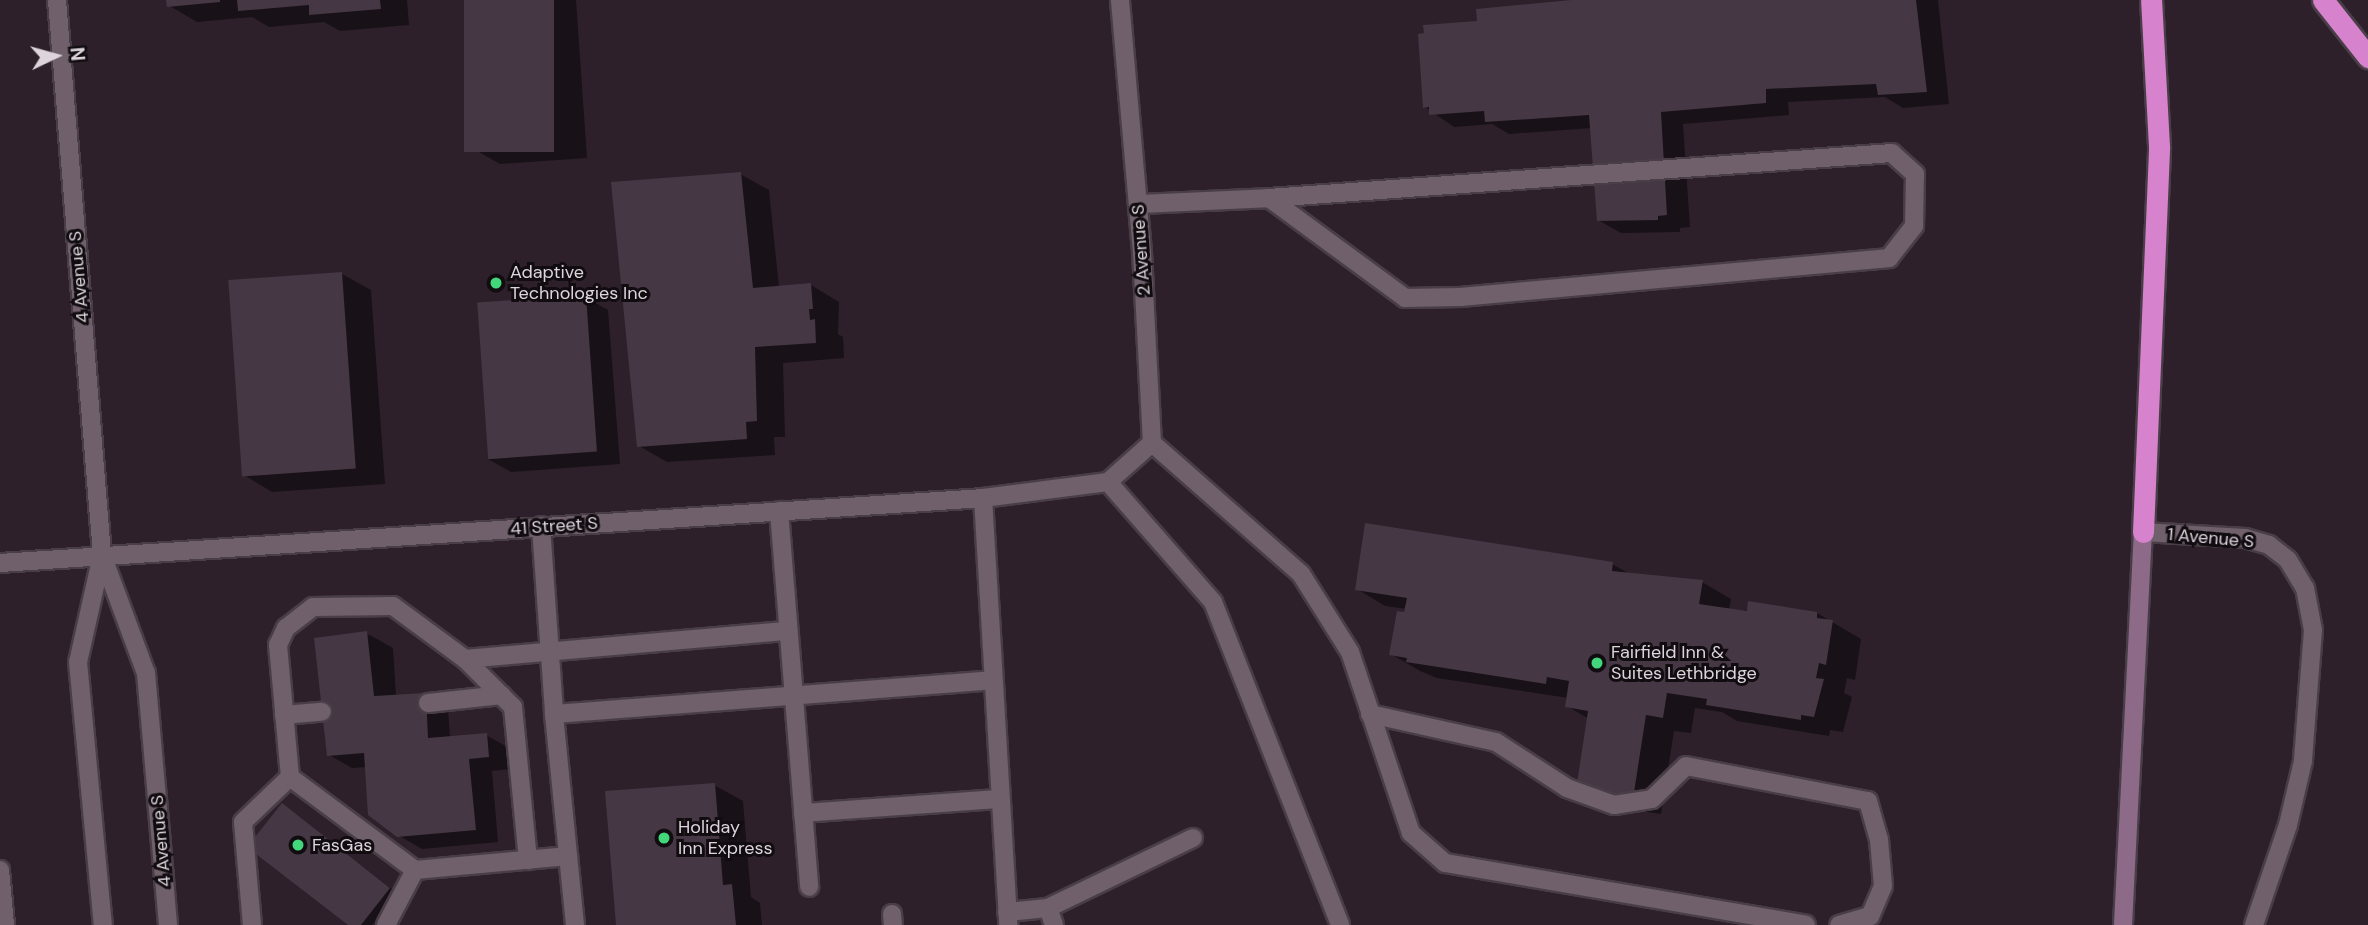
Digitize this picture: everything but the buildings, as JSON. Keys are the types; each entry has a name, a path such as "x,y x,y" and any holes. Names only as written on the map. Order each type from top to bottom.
{"highway":[{"path":"2143,532 2159,146 2151,0"},
{"path":"2323,0 2368,57"}],"main road":[{"name":"1 Avenue S","path":"2123,925 2143,532"}],"street":[{"name":"4 Avenue S","path":"57,0 102,555 146,673 169,925"},
{"name":"2 Avenue S","path":"1120,0 1138,204 1152,443"},
{"path":"1138,204 1269,198 1892,153 1915,174 1914,226 1889,258 1461,297 1405,298 1269,198"},
{"path":"1340,925 1213,602 1108,482 1152,443 1301,574 1350,652 1411,833 1445,863 1806,925"},
{"name":"41 Street S","path":"0,563 983,498 1108,482"},
{"path":"983,498 1007,919 1051,917 1193,838"},
{"path":"779,511 809,887"},
{"path":"541,526 554,714 575,925"},
{"name":"1 Avenue S","path":"2143,532 2245,538 2269,545 2288,560 2305,588 2314,630 2303,761 2288,825 2254,925"},
{"name":"4 Avenue S","path":"102,555 78,662 103,925"},
{"path":"528,860 513,707 465,659 393,606 313,607 281,635 290,777 415,870 528,860 568,856"},
{"path":"465,659 788,631"},
{"path":"554,714 993,680"},
{"path":"428,703 502,695"},
{"path":"284,715 322,712"},
{"path":"1370,713 1496,742 1567,788 1614,805 1652,799 1685,766 1868,801 1879,840 1883,886 1870,916 1839,925"},
{"path":"252,925 243,822 290,777"},
{"path":"803,813 1000,799"},
{"path":"0,870 5,925"},
{"path":"386,925 415,870"}],"place":[{"name":"Adaptive Technologies Inc","path":"496,283"},
{"name":"Fairfield Inn & Suites Lethbridge","path":"1597,663"},
{"name":"Holiday Inn Express","path":"664,838"},
{"name":"FasGas","path":"298,845"}]}
